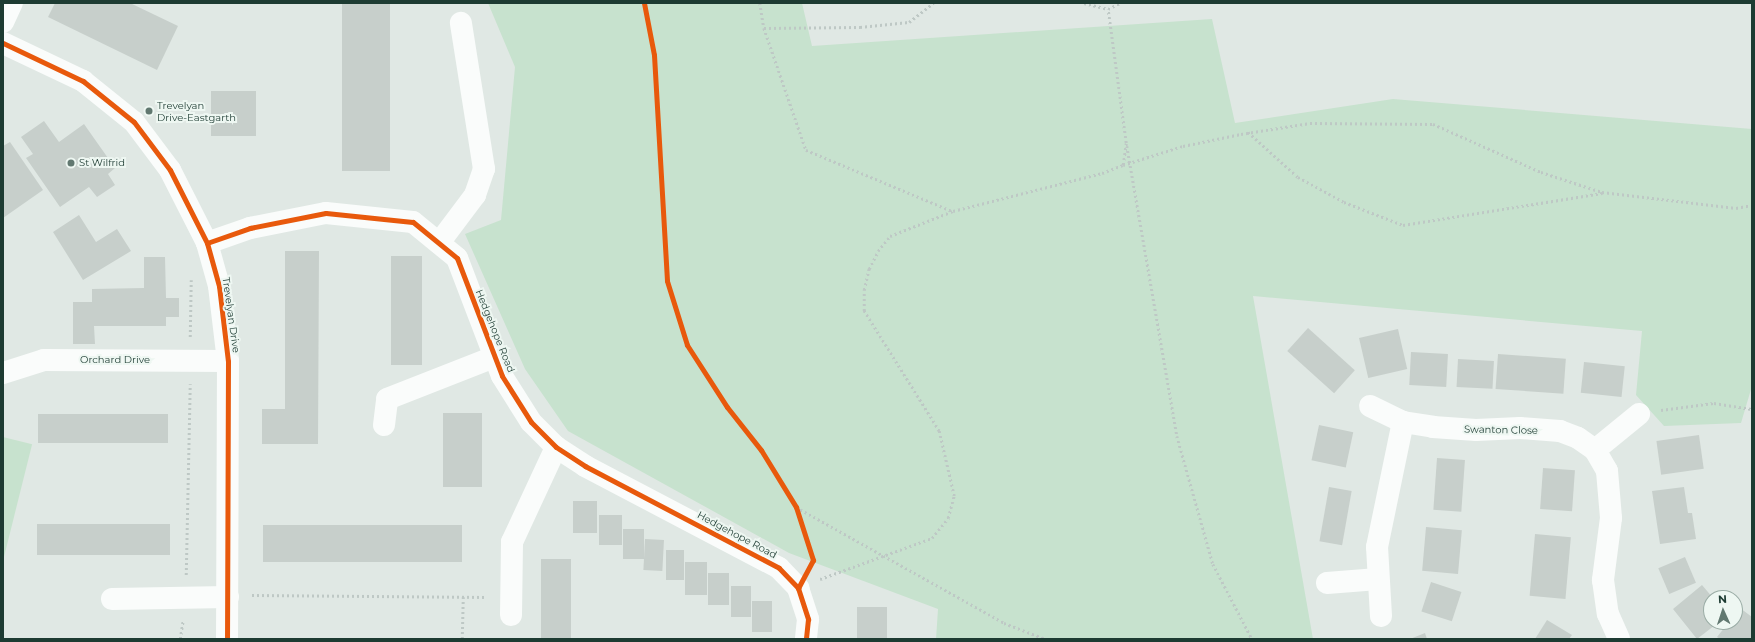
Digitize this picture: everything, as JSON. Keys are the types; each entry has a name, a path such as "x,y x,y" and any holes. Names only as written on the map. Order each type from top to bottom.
{"street":[{"path":"3,22 12,3"},
{"path":"439,243 474,195 484,169 461,23"},
{"name":"Trevelyan Drive","path":"3,43 83,81 134,122 170,170 207,243 219,286 228,361 227,639"},
{"name":"Hedgehope Road","path":"207,243 250,228 326,213 413,222 457,258 502,376 531,422 556,447 585,466 779,568 798,588 808,619 806,639"},
{"path":"384,425 386,400 494,357"},
{"name":"Orchard Drive","path":"3,373 44,360 228,361"},
{"name":"Swanton Close","path":"1370,406 1403,422 1476,430 1520,428 1560,431 1578,438 1595,450 1607,471 1610,488 1611,518 1603,580 1608,614 1619,639"},
{"path":"1595,450 1639,414"},
{"path":"1381,616 1377,547 1380,524 1403,422"},
{"path":"511,606 512,542 556,447"},
{"path":"1327,583 1378,579"},
{"path":"112,599 228,596"}],"path":[{"path":"760,3 764,28 806,150 953,211"},
{"path":"764,28 860,27 910,22 933,3"},
{"path":"1084,3 1108,9 1120,3"},
{"path":"1108,9 1126,143 1177,436 1213,564 1252,639"},
{"path":"798,588 882,555 932,538 948,518 954,496 939,431 864,311 864,290 869,269 878,251 890,236 953,211 1102,173 1183,146 1248,132 1310,123 1433,124 1541,172 1602,192 1736,208 1752,205"},
{"path":"1248,132 1298,177 1344,202 1403,225 1602,192"},
{"path":"1123,165 1126,143"},
{"path":"180,639 186,598 191,278"},
{"path":"1639,414 1714,403 1752,409"},
{"path":"792,501 796,507 798,515"},
{"path":"796,507 1004,623 1046,639"},
{"path":"228,596 463,597 511,606"},
{"path":"462,639 463,597"}],"green space":[{"path":"488,3 802,3 812,46 1212,19 1235,123 1393,99 1752,129 1752,386 1741,423 1664,426 1636,395 1642,331 1253,296 1313,639 936,639 938,609 789,553 568,431 525,369 465,234 501,220 515,67"},
{"path":"3,437 32,444 3,561"}],"building":[{"path":"55,3 130,3 178,26 157,70 48,17"},
{"path":"342,3 390,3 390,171 342,171"},
{"path":"211,91 256,91 256,136 211,136"},
{"name":"St Wilfrid","path":"44,121 59,142 84,124 115,168 108,174 115,185 97,197 89,187 60,207 26,158 33,154 21,137"},
{"path":"10,142 43,190 3,218 3,146"},
{"path":"79,215 96,242 117,229 131,251 83,280 53,232"},
{"path":"285,251 319,251 318,444 262,444 262,409 285,409"},
{"path":"391,256 422,256 422,365 391,365"},
{"path":"144,257 165,257 166,298 179,298 179,317 166,317 166,326 94,326 95,344 73,344 73,302 92,302 92,289 144,288"},
{"path":"1308,328 1355,370 1334,393 1287,351"},
{"path":"1398,329 1407,369 1368,378 1359,338"},
{"path":"1411,352 1448,354 1446,387 1409,385"},
{"path":"1498,354 1566,359 1563,394 1496,389"},
{"path":"1458,359 1494,361 1492,389 1457,387"},
{"path":"1584,362 1625,366 1622,397 1581,393"},
{"path":"443,413 482,413 482,487 443,487"},
{"path":"38,414 168,414 168,443 38,443"},
{"path":"1319,425 1353,432 1346,467 1312,460"},
{"path":"1699,435 1704,469 1661,475 1656,441"},
{"path":"1437,458 1465,460 1461,512 1433,510"},
{"path":"1543,468 1575,470 1572,511 1540,509"},
{"path":"1329,487 1352,491 1342,545 1319,541"},
{"path":"1684,487 1688,513 1692,513 1696,539 1660,544 1652,491"},
{"path":"573,501 597,501 597,533 573,533"},
{"path":"599,515 622,515 622,545 599,545"},
{"path":"37,524 170,524 170,555 37,555"},
{"path":"263,525 462,525 462,562 263,562"},
{"path":"1426,527 1462,530 1458,574 1422,571"},
{"path":"623,529 644,529 644,559 623,559"},
{"path":"1535,534 1571,537 1565,599 1530,596"},
{"path":"645,539 664,540 662,571 643,570"},
{"path":"666,550 684,550 684,580 666,580"},
{"path":"1685,557 1696,583 1669,594 1658,568"},
{"path":"541,559 571,559 571,639 541,639"},
{"path":"685,562 707,562 707,595 685,595"},
{"path":"708,573 729,573 729,605 708,605"},
{"path":"1431,582 1461,592 1452,621 1421,611"},
{"path":"1702,585 1706,590 1703,590 1703,630 1709,630 1697,639 1673,609"},
{"path":"731,586 751,586 751,617 731,617"},
{"path":"752,601 772,601 772,632 752,632"},
{"path":"857,607 887,607 887,639 857,639"},
{"path":"1743,610 1752,617 1752,639 1720,639 1717,637 1723,630 1743,630"},
{"path":"1547,620 1572,635 1569,639 1535,639"},
{"path":"1425,633 1427,639 1410,639"}],"cycle path":[{"path":"644,3 654,55 667,281 687,345 727,407 761,450 796,507 813,560 798,588"},
{"path":"3,43 83,81 134,122 170,170 207,243 219,286 228,361 227,639"},
{"path":"207,243 250,228 326,213 413,222 457,258 502,376 531,422 556,447 585,466 779,568 798,588 808,619 806,639"}],"place":[{"name":"Trevelyan Drive-Eastgarth","path":"149,111"},
{"name":"St Wilfrid","path":"71,163"}]}
